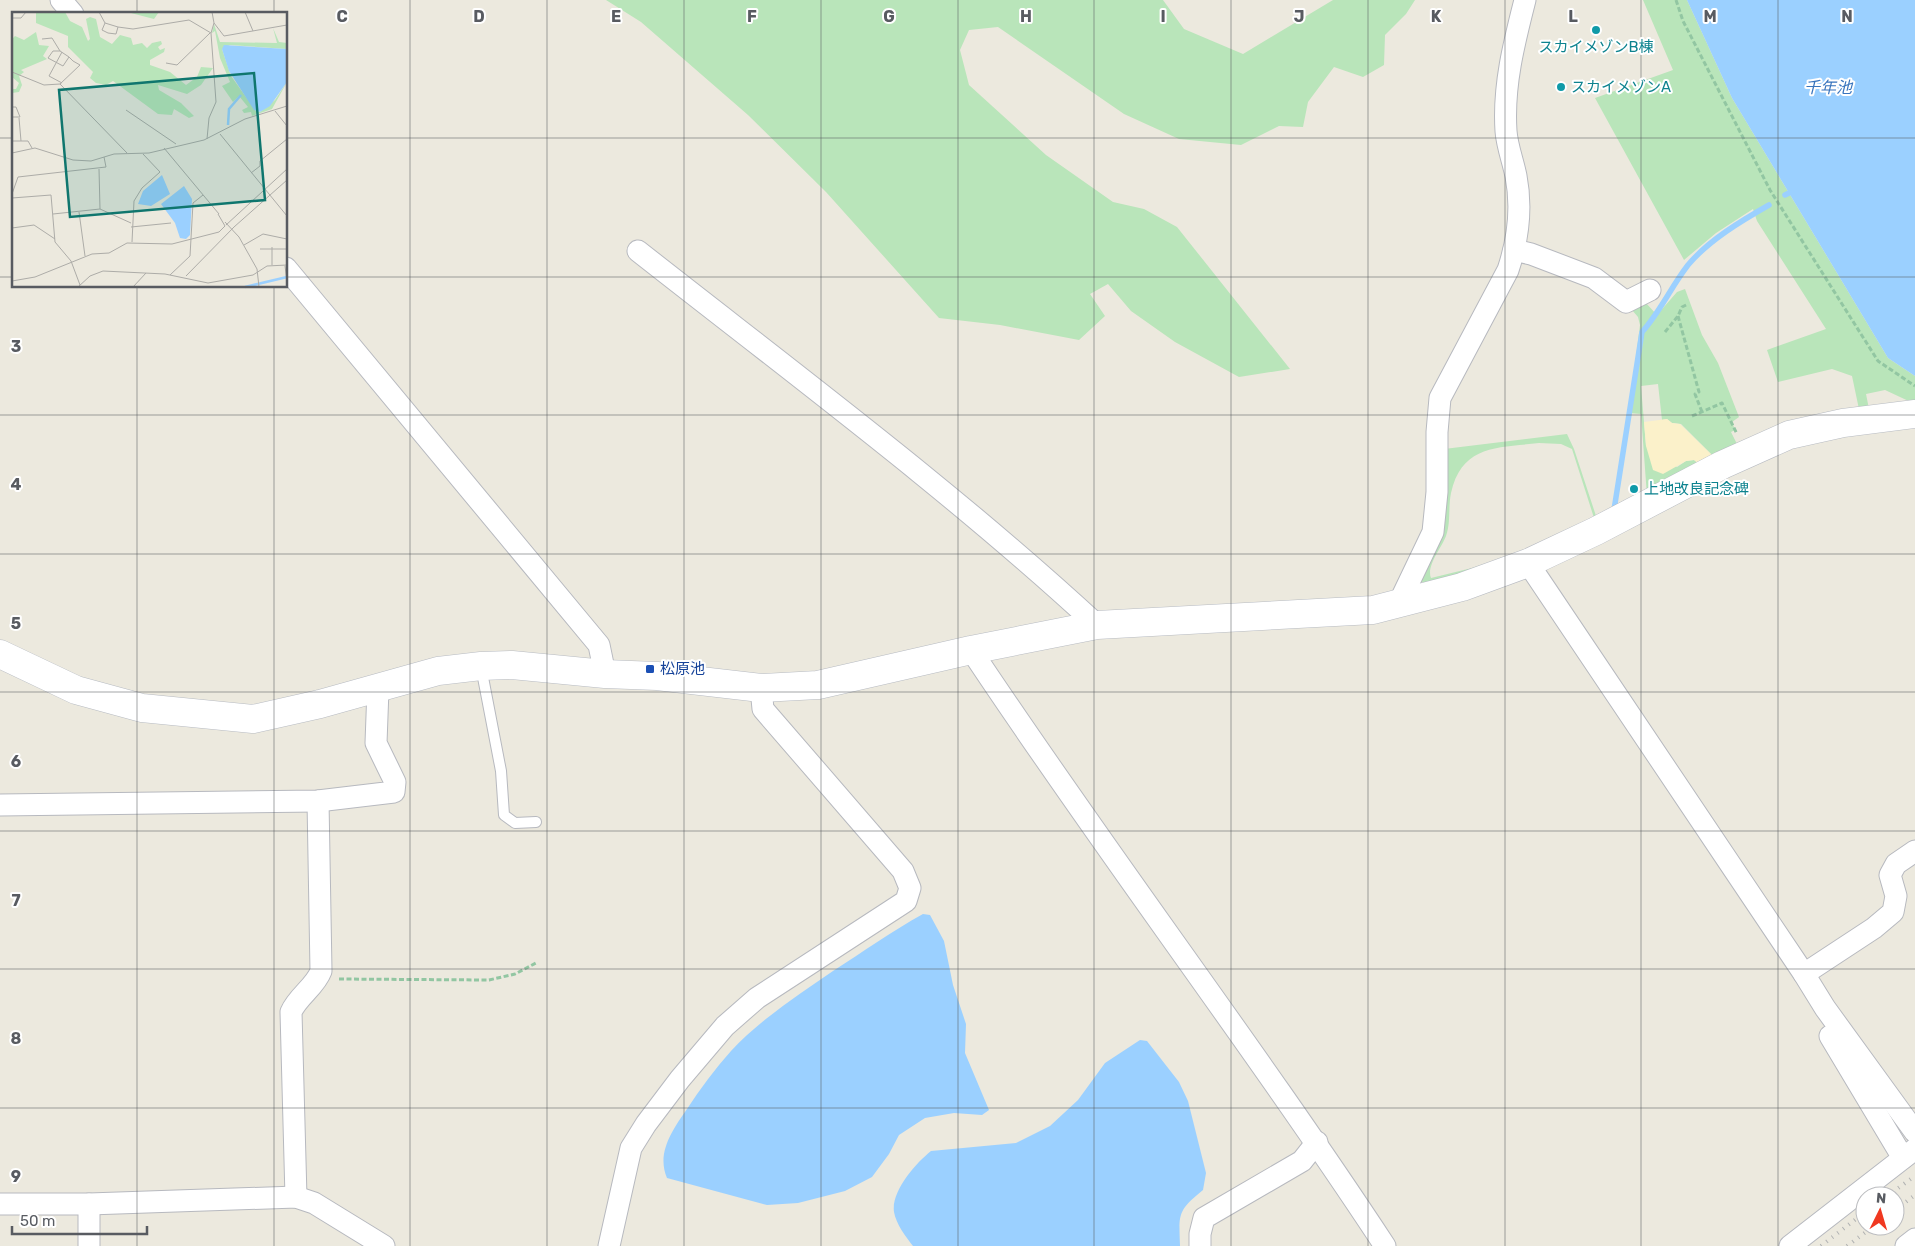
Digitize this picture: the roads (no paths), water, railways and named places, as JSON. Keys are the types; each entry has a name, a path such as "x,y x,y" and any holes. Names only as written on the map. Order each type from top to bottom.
{"street":[{"path":"62,0 71,12"},
{"path":"1399,603 1433,532 1437,492 1437,432 1440,398 1508,270 1514,250 1518,198 1516,178 1506,132 1507,76 1525,0"},
{"path":"1514,250 1531,254 1594,278 1626,302 1650,290"},
{"path":"638,251 863,428 1026,560 1097,625"},
{"path":"288,270 599,645 605,674"},
{"path":"0,654 76,690 142,708 253,719 378,689 438,671 481,666 512,665 605,674 657,676 761,688 818,686 972,650 1097,625 1373,610 1462,587 1528,563 1596,531 1746,453 1789,435 1843,423 1915,414"},
{"path":"1528,563 1825,1008 1915,1132"},
{"path":"972,650 1031,740 1317,1142 1386,1246"},
{"path":"609,1246 632,1148 646,1124 680,1078 725,1026 757,998 906,901 910,888 903,871 763,708 761,688"},
{"path":"0,805 318,801 394,792 395,782 376,743 378,689"},
{"path":"296,1197 291,1012 294,1004 318,979 321,971 318,801"},
{"path":"1804,974 1874,928 1893,912 1896,896 1890,875 1896,864 1915,851"},
{"path":"1790,1246 1909,1154 1816,1014 1825,1008"},
{"path":"1200,1246 1200,1234 1204,1218 1302,1161 1317,1142"},
{"path":"0,1204 89,1204 296,1197 314,1203 384,1246"},
{"path":"89,1204 89,1246"},
{"path":"1906,1246 1915,1239"}],"lane":[{"path":"481,666 501,770 504,815 515,823 536,822"}],"water":[{"name":"千年池","path":"1687,0 1915,0 1915,376 1888,358 1732,98"},
{"path":"923,914 930,915 944,941 953,985 966,1024 965,1053 989,1110 982,1115 954,1113 925,1118 899,1135 889,1154 872,1177 845,1191 798,1203 767,1205 667,1178 664,1169 665,1150 672,1133 702,1087 731,1051 767,1018 793,999 900,927"},
{"path":"1140,1040 1147,1041 1179,1082 1188,1101 1206,1173 1203,1190 1188,1203 1181,1214 1180,1246 913,1246 897,1221 894,1204 900,1187 925,1156 931,1151 1016,1143 1050,1126 1078,1100 1105,1063"}],"waterway":[{"path":"1785,195 1789,193"},
{"path":"1614,510 1642,332 1682,273 1696,256 1726,232 1769,205"}],"railway":[{"path":"1901,1186 1915,1176"},
{"path":"1905,1202 1915,1195"},
{"path":"1821,1246 1855,1220"},
{"path":"1847,1246 1860,1236"}],"place":[{"name":"スカイメゾンB棟","path":"1596,30"},
{"name":"スカイメゾンA","path":"1561,87"},
{"name":"上地改良記念碑","path":"1634,489"},
{"name":"松原池","path":"650,669"}]}
